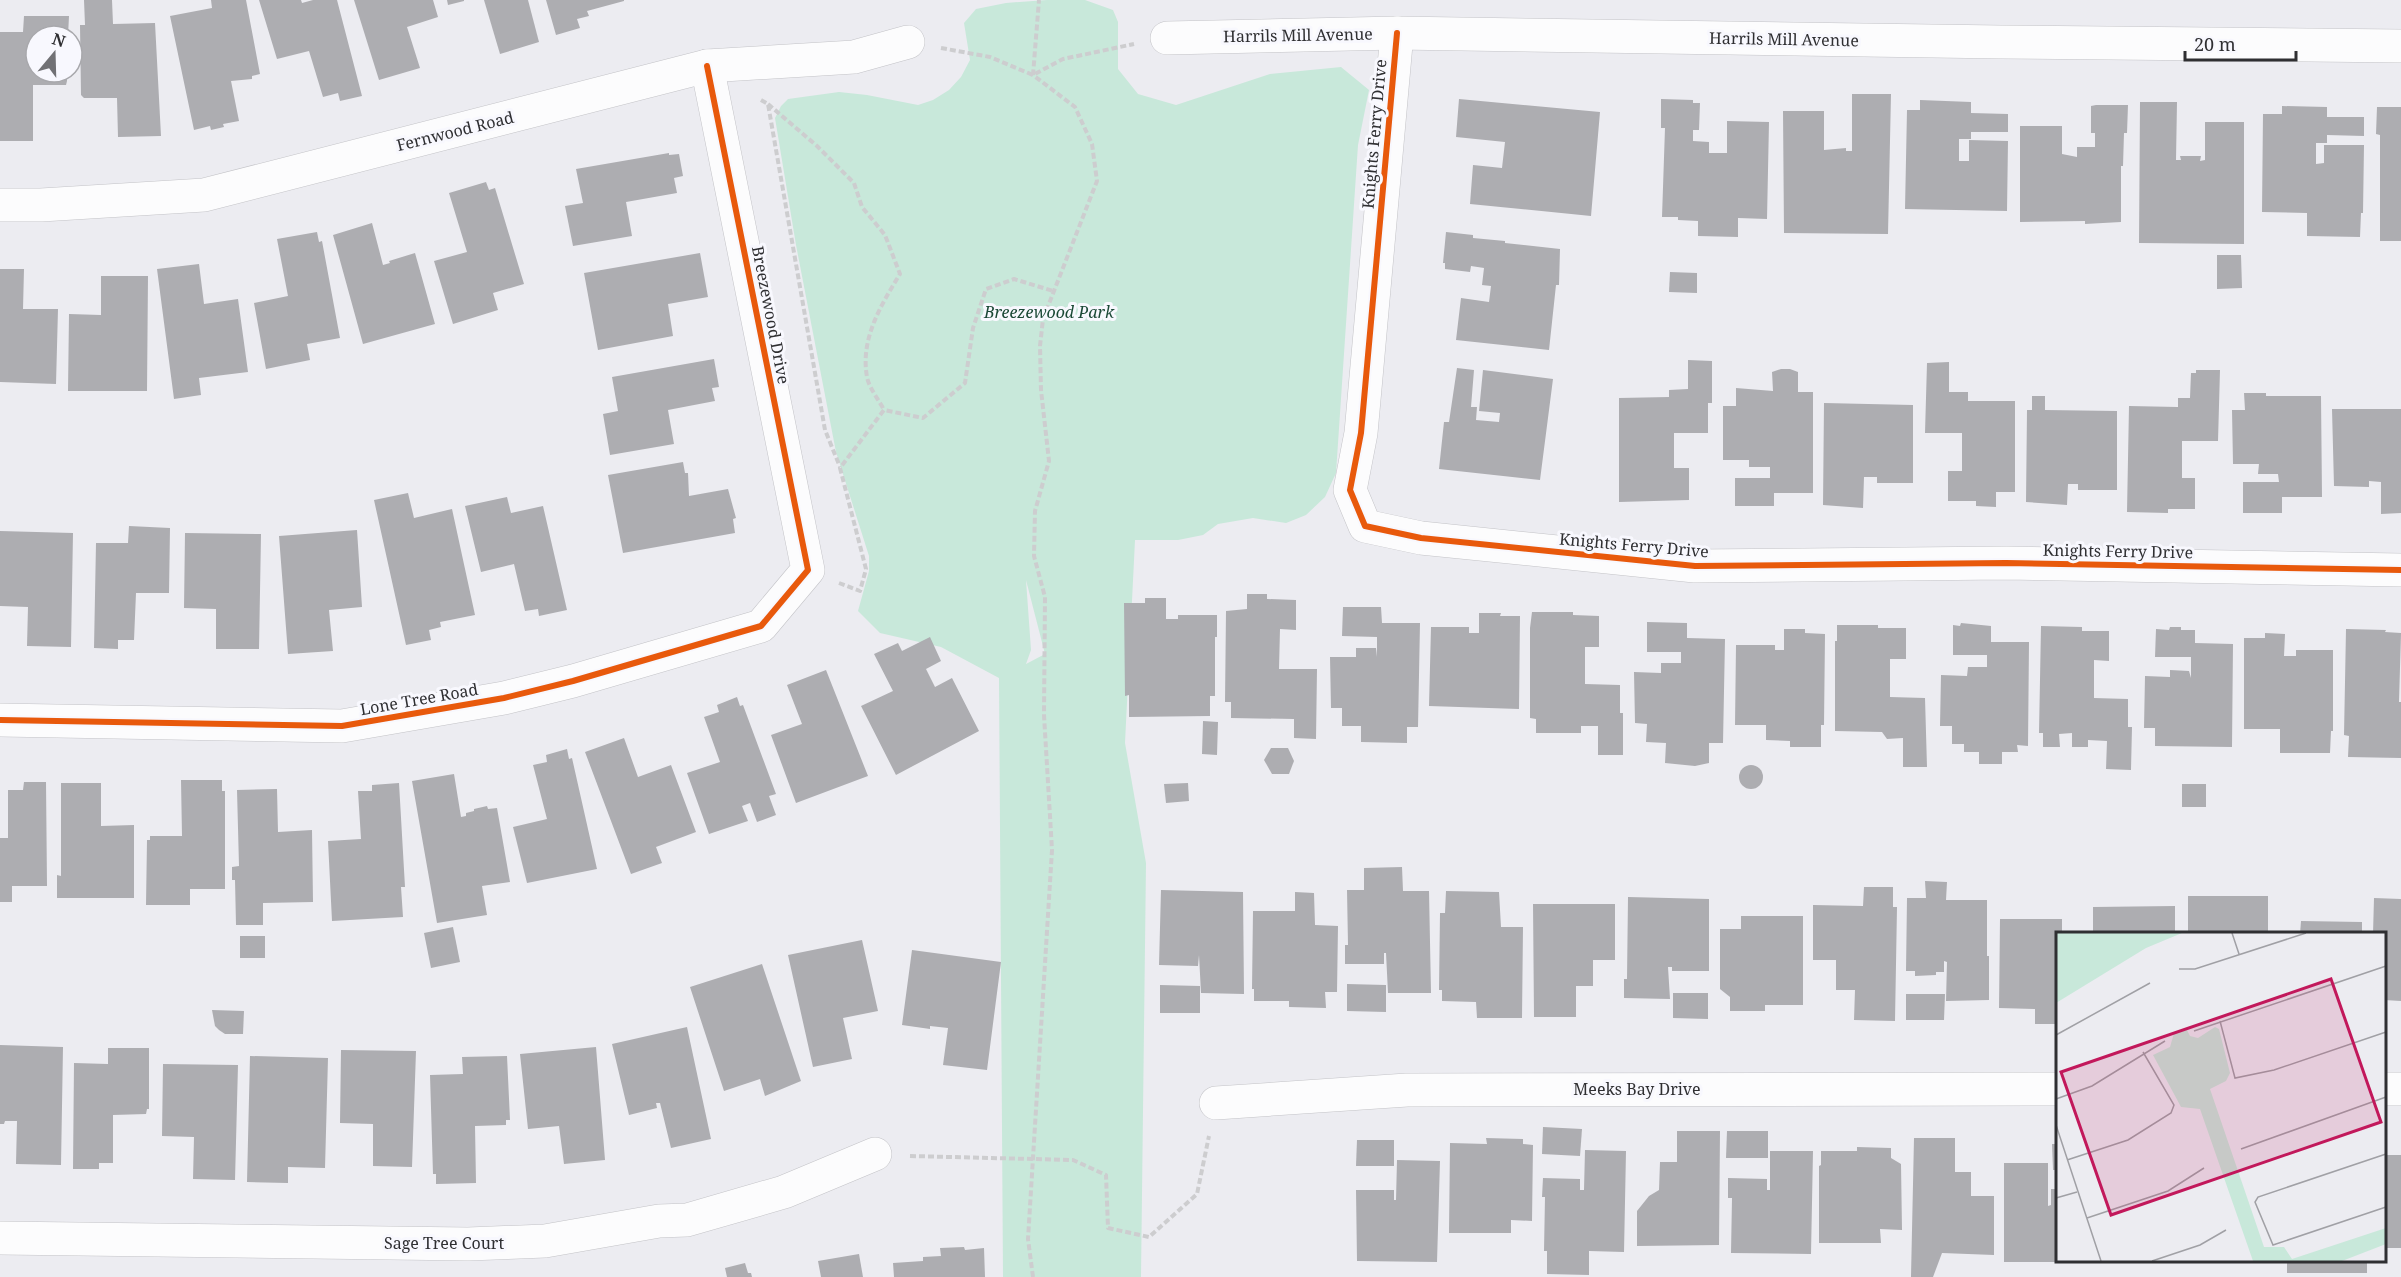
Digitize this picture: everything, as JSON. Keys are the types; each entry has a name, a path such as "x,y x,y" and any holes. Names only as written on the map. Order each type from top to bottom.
{"street":[{"name":"Harrils Mill Avenue","path":"1167,38 1397,33 2401,46"},
{"name":"Knights Ferry Drive","path":"1397,33 1361,433 1350,490 1365,526 1421,538 1695,566 2006,563 2401,570"},
{"name":"Fernwood Road","path":"0,205 41,205 204,195 707,66 854,57 908,42"},
{"name":"Breezewood Drive","path":"707,66 808,570"},
{"name":"Lone Tree Road","path":"0,720 342,726 504,698 573,681 761,626 808,570"},
{"name":"Meeks Bay Drive","path":"1216,1103 1407,1090 2056,1089"},
{"name":"Sage Tree Court","path":"0,1238 468,1244 545,1240 659,1221 687,1220 784,1192 875,1154"}],"path":[{"path":"1033,75 1039,0"},
{"path":"1033,75 1063,59 1167,38"},
{"path":"908,42 990,57 1033,75 1075,107 1092,144 1097,181 1043,319 1040,346 1041,390 1049,461 1035,511 1034,556 1045,597 1044,714 1052,850 1035,1159 1028,1239 1033,1277"},
{"path":"757,98 768,104 817,146 854,183 862,207 885,235 900,274 879,308 866,347 867,379 884,410 922,418 964,383 973,328 986,289 1014,279 1053,291"},
{"path":"768,104 825,430 840,468 866,569 860,591 808,570"},
{"path":"840,468 884,410"},
{"path":"875,1154 1073,1160 1106,1175 1108,1228 1149,1237 1197,1194 1216,1103"}],"green space":[{"name":"Breezewood Park","path":"1085,0 1113,10 1118,22 1118,69 1138,94 1176,105 1270,74 1341,67 1369,90 1358,145 1336,473 1325,497 1306,515 1286,523 1253,518 1218,524 1203,535 1178,540 1135,540 1125,743 1146,863 1141,1277 1003,1277 999,678 941,647 880,633 858,611 869,571 869,556 836,452 796,245 775,118 781,106 788,99 839,92 918,105 933,100 949,90 961,77 970,60 964,23 976,9 1006,3","holes":["1026,580 1045,654 1026,664 1031,650"]}],"building":[{"path":"84,0 112,0 113,24 155,23 161,136 118,137 117,98 84,98 81,95 81,84 84,84"},
{"path":"211,0 246,0 260,74 252,76 252,79 231,81 239,121 223,124 224,127 211,130 210,126 194,130 170,16 212,8"},
{"path":"259,0 301,0 302,3 313,0 337,0 362,96 340,101 338,93 323,97 309,51 277,59"},
{"path":"354,0 433,0 438,17 407,27 420,68 379,80"},
{"path":"447,0 464,0 464,1 448,5"},
{"path":"484,0 528,0 539,42 500,54"},
{"path":"546,0 624,1 587,11 589,16 577,19 580,28 556,35"},
{"path":"24,16 69,16 69,24 24,24 24,84 66,84 33,85 33,141 0,141 0,32 23,32"},
{"path":"1852,94 1891,94 1888,234 1784,233 1783,111 1824,111 1824,150 1846,148 1846,151 1852,151"},
{"path":"1459,99 1600,112 1591,216 1470,204 1473,165 1502,168 1505,142 1456,137"},
{"path":"1661,99 1693,100 1693,103 1700,103 1699,130 1693,130 1693,141 1709,142 1709,153 1727,153 1727,121 1769,122 1767,219 1738,218 1738,237 1698,236 1698,221 1662,217 1665,128 1661,128"},
{"path":"1920,100 1971,102 1971,113 2008,114 2008,132 1971,132 1971,139 1959,139 1959,161 1969,161 1969,140 2008,141 2007,211 1905,209 1907,110 1920,110"},
{"path":"2140,102 2177,102 2176,160 2181,160 2180,156 2201,156 2200,161 2205,160 2205,122 2244,122 2244,244 2139,243"},
{"path":"2128,105 2127,133 2124,133 2123,166 2121,166 2121,222 2085,224 2085,221 2020,222 2020,126 2062,126 2062,154 2077,157 2077,147 2095,147 2095,133 2091,133 2091,106"},
{"path":"2282,106 2327,107 2327,117 2364,117 2364,136 2327,135 2327,143 2316,143 2316,164 2324,163 2324,145 2364,145 2363,213 2361,213 2360,237 2307,236 2307,213 2262,212 2263,114 2282,114"},
{"path":"2377,107 2401,107 2401,241 2380,241 2380,135 2376,134"},
{"path":"669,153 669,155 679,154 683,176 674,178 677,193 626,202 632,236 573,246 565,206 583,203 576,169"},
{"path":"486,182 489,190 495,188 524,284 493,293 498,310 453,324 434,261 467,252 449,193"},
{"path":"372,223 383,265 415,253 435,324 363,344 333,235"},
{"path":"317,232 319,242 322,241 340,338 307,344 310,360 266,369 254,303 288,296 277,239"},
{"path":"1446,232 1473,235 1473,238 1505,241 1505,243 1560,249 1559,285 1556,285 1549,350 1456,340 1461,298 1489,302 1491,286 1482,285 1484,268 1471,266 1470,272 1445,269 1445,263 1443,263"},
{"path":"700,253 708,297 668,304 673,336 598,350 584,273"},
{"path":"2217,255 2241,255 2242,288 2217,289"},
{"path":"199,264 204,304 238,299 248,372 199,378 201,395 174,399 157,269"},
{"path":"0,269 24,269 23,309 58,309 56,384 0,382"},
{"path":"1670,272 1697,273 1697,293 1669,292"},
{"path":"101,276 148,276 147,391 68,391 69,314 101,315"},
{"path":"714,359 719,387 712,388 715,401 668,410 674,444 610,455 603,414 618,411 612,377"},
{"path":"1688,360 1712,361 1712,403 1708,403 1708,433 1674,433 1674,468 1689,468 1689,500 1619,502 1619,398 1669,397 1669,390 1688,389"},
{"path":"1949,362 1949,392 1968,392 1968,401 2015,401 2015,492 1996,492 1996,507 1976,506 1976,501 1948,501 1948,471 1962,471 1962,433 1925,433 1927,363"},
{"path":"1457,368 1474,370 1471,407 1477,407 1476,420 1499,422 1500,413 1479,411 1483,370 1553,379 1540,480 1439,469 1444,422 1449,422"},
{"path":"1781,369 1798,372 1798,392 1813,392 1813,493 1774,493 1774,506 1735,506 1735,478 1770,478 1770,467 1749,467 1749,460 1723,460 1723,406 1736,406 1736,388 1773,391 1772,372"},
{"path":"2196,370 2220,370 2218,441 2182,441 2182,478 2195,478 2195,509 2168,509 2168,513 2127,512 2129,406 2178,407 2178,398 2190,398 2191,373 2196,373"},
{"path":"2244,393 2266,393 2266,396 2321,396 2322,497 2282,497 2282,513 2243,513 2243,482 2279,482 2278,474 2258,474 2259,464 2233,464 2232,410 2245,410"},
{"path":"2032,396 2045,396 2045,410 2117,411 2117,490 2078,490 2078,484 2068,484 2067,505 2026,502 2027,410 2032,410"},
{"path":"1824,403 1913,405 1913,483 1877,483 1877,477 1864,477 1863,508 1823,505"},
{"path":"2332,409 2401,409 2401,513 2381,514 2381,482 2369,481 2369,487 2334,486"},
{"path":"683,462 685,473 688,473 689,496 728,489 736,518 733,519 735,533 623,553 608,475"},
{"path":"408,493 414,518 452,509 475,615 440,622 441,627 429,630 431,640 406,645 374,500"},
{"path":"507,497 511,513 543,506 567,610 539,616 538,609 525,611 514,564 481,572 465,506"},
{"path":"129,526 170,528 169,593 136,593 134,640 118,640 118,649 94,648 96,543 128,543"},
{"path":"357,530 362,607 329,610 333,651 288,654 279,536"},
{"path":"0,531 73,533 71,647 27,646 28,607 0,606"},
{"path":"185,533 261,534 259,649 216,649 216,609 184,608"},
{"path":"1247,594 1267,594 1267,599 1296,600 1296,630 1280,629 1279,669 1317,669 1316,739 1294,738 1294,719 1231,718 1231,702 1225,702 1226,611 1247,609"},
{"path":"1145,598 1166,598 1166,619 1178,619 1178,615 1217,615 1215,696 1210,696 1210,716 1129,717 1129,695 1125,696 1124,603 1145,603"},
{"path":"1343,607 1381,607 1382,623 1420,623 1418,727 1407,727 1407,743 1361,742 1361,726 1342,726 1342,708 1331,708 1330,657 1356,657 1356,648 1376,648 1377,657 1377,637 1342,636"},
{"path":"1532,612 1573,612 1573,615 1599,616 1599,647 1585,647 1585,684 1620,685 1623,755 1598,755 1598,726 1581,726 1581,733 1536,733 1536,719 1530,718"},
{"path":"1479,613 1520,616 1519,709 1429,706 1431,627 1469,627 1469,633 1479,633"},
{"path":"1647,622 1687,623 1687,638 1725,639 1723,743 1709,743 1709,763 1695,766 1665,763 1666,743 1646,742 1647,724 1635,723 1634,672 1661,673 1661,663 1681,663 1681,652 1647,652"},
{"path":"1961,623 1991,626 1991,642 2029,642 2028,746 2017,745 2018,752 2002,752 2002,764 1979,764 1979,752 1964,752 1964,744 1952,744 1952,726 1940,726 1941,675 1967,676 1968,667 1987,667 1987,655 1953,655 1953,625 1960,626"},
{"path":"1837,625 1906,628 1906,659 1890,659 1890,697 1925,698 1927,767 1903,767 1903,738 1887,739 1882,732 1835,731"},
{"path":"2041,626 2082,627 2082,631 2109,631 2109,661 2094,660 2094,698 2128,699 2128,727 2132,727 2131,770 2106,769 2107,741 2088,740 2088,747 2072,747 2072,733 2059,734 2060,747 2043,747 2043,733 2039,733"},
{"path":"2170,627 2195,630 2195,643 2233,644 2232,747 2155,746 2155,728 2144,728 2145,676 2170,677 2170,670 2189,671 2191,678 2191,657 2155,657 2156,629 2169,630"},
{"path":"1784,629 1805,629 1805,633 1825,634 1824,725 1821,725 1821,747 1790,747 1790,741 1766,740 1766,725 1735,725 1736,645 1775,645 1775,650 1784,650"},
{"path":"2346,629 2386,630 2385,632 2401,633 2399,702 2401,702 2401,758 2348,757 2349,736 2344,735"},
{"path":"2265,633 2285,634 2284,656 2296,656 2296,650 2333,650 2333,731 2331,731 2330,753 2280,753 2280,729 2244,729 2244,638 2265,638"},
{"path":"930,637 941,661 926,669 935,687 952,678 979,731 896,775 861,706 893,691 874,654 898,643 902,651"},
{"path":"826,670 868,776 796,803 771,735 802,724 787,685"},
{"path":"737,697 740,706 743,705 776,794 769,796 776,815 757,822 750,803 742,806 748,821 709,834 687,773 720,762 704,717 719,712 717,705"},
{"path":"1203,721 1218,722 1217,755 1202,754"},
{"path":"624,738 638,777 671,765 696,832 656,847 662,863 631,874 585,752"},
{"path":"1271,748 1288,748 1294,761 1289,774 1272,774 1264,760"},
{"path":"567,749 569,759 572,758 597,869 527,883 513,827 547,819 533,765 547,762 546,755"},
{"path":"1751,765 1759,769 1763,777 1759,785 1751,789 1743,785 1739,777 1743,769"},
{"path":"454,774 461,817 474,809 487,806 488,809 497,808 510,882 482,886 487,915 437,923 412,781"},
{"path":"181,780 222,780 222,791 225,791 225,889 190,889 190,905 146,905 147,840 150,840 150,836 182,836"},
{"path":"24,782 46,782 47,886 12,886 12,902 0,902 0,838 8,838 8,790 23,790"},
{"path":"61,783 101,783 101,826 134,825 134,898 57,898 57,875 61,876"},
{"path":"399,783 405,887 401,887 403,917 332,921 328,841 361,839 358,791 372,791 372,785"},
{"path":"1188,783 1189,801 1166,803 1164,784"},
{"path":"2182,784 2206,784 2206,807 2182,807"},
{"path":"277,789 278,832 312,830 313,902 263,903 263,925 236,925 235,880 232,880 232,867 239,866 237,790"},
{"path":"1402,867 1403,891 1429,891 1431,993 1388,993 1386,953 1384,953 1384,964 1345,964 1345,945 1348,945 1347,890 1364,890 1364,868"},
{"path":"1925,881 1947,882 1946,900 1987,900 1989,1000 1946,1001 1947,962 1944,961 1944,972 1936,972 1936,975 1915,976 1915,971 1906,971 1907,898 1926,898"},
{"path":"1864,887 1893,887 1893,907 1897,907 1895,1021 1854,1020 1855,990 1836,990 1836,960 1813,960 1813,905 1863,906"},
{"path":"1161,890 1243,892 1244,994 1201,993 1199,955 1198,966 1159,965"},
{"path":"1446,891 1499,892 1501,927 1523,927 1522,1018 1477,1018 1476,1002 1442,1001 1442,990 1439,990 1440,913 1445,913"},
{"path":"1295,892 1314,893 1315,925 1338,926 1337,992 1325,992 1326,1008 1289,1007 1289,1001 1254,1001 1254,989 1252,989 1253,911 1295,911"},
{"path":"2188,896 2268,896 2268,932 2188,932"},
{"path":"1628,897 1709,899 1709,971 1672,971 1672,967 1668,967 1670,999 1624,998 1624,979 1627,979"},
{"path":"2374,898 2401,899 2401,1001 2386,1000 2386,932 2373,932"},
{"path":"1533,904 1615,904 1615,960 1593,960 1593,986 1576,986 1576,1017 1534,1017"},
{"path":"2175,906 2175,932 2093,932 2093,907"},
{"path":"1741,916 1803,916 1803,1005 1765,1005 1765,1011 1730,1011 1730,997 1720,989 1720,929 1741,929"},
{"path":"2000,919 2062,919 2062,932 2056,932 2056,1024 2035,1024 2035,1009 1999,1008"},
{"path":"2301,921 2362,922 2362,932 2300,932"},
{"path":"453,927 460,962 431,968 424,933"},
{"path":"240,936 265,936 265,958 240,958"},
{"path":"862,940 878,1011 843,1018 852,1059 813,1067 788,955"},
{"path":"912,950 1001,962 987,1070 943,1065 948,1028 930,1026 930,1029 902,1025"},
{"path":"762,964 801,1081 765,1096 760,1079 724,1091 690,987"},
{"path":"1347,984 1386,985 1386,1012 1347,1011"},
{"path":"1160,985 1200,986 1200,1013 1160,1013"},
{"path":"1673,993 1708,993 1708,1019 1673,1018"},
{"path":"1906,994 1945,994 1944,1020 1906,1020"},
{"path":"212,1010 244,1011 243,1034 225,1034 219,1030 215,1026"},
{"path":"687,1027 711,1139 671,1148 660,1103 656,1103 657,1108 629,1115 612,1044"},
{"path":"0,1045 63,1047 61,1165 16,1164 17,1121 5,1121 4,1124 0,1124"},
{"path":"596,1047 605,1160 564,1164 559,1126 528,1129 520,1054"},
{"path":"108,1048 149,1048 149,1109 146,1114 113,1115 113,1163 99,1163 99,1169 73,1169 74,1063 108,1064"},
{"path":"341,1050 416,1051 412,1167 373,1166 373,1124 340,1123"},
{"path":"250,1056 328,1058 325,1168 288,1167 288,1183 247,1182"},
{"path":"507,1056 510,1120 506,1120 506,1125 475,1126 476,1183 436,1184 436,1174 433,1174 430,1075 463,1074 462,1057"},
{"path":"163,1064 238,1065 235,1180 193,1179 194,1137 162,1136"},
{"path":"1543,1127 1582,1129 1580,1156 1542,1154"},
{"path":"1677,1131 1720,1131 1719,1245 1637,1246 1637,1211 1649,1196 1659,1190 1660,1162 1677,1162"},
{"path":"1727,1131 1768,1131 1768,1158 1726,1158"},
{"path":"1486,1138 1523,1139 1523,1144 1533,1145 1532,1221 1511,1220 1511,1233 1449,1233 1450,1143 1487,1144"},
{"path":"1914,1138 1955,1138 1955,1172 1971,1172 1971,1196 1994,1196 1994,1255 1942,1253 1933,1277 1911,1277"},
{"path":"1357,1140 1394,1140 1394,1166 1356,1166"},
{"path":"2052,1144 2056,1144 2056,1170 2053,1170"},
{"path":"1857,1147 1891,1148 1891,1158 1901,1164 1902,1230 1880,1229 1881,1243 1819,1243 1821,1151 1857,1151"},
{"path":"1585,1150 1626,1151 1624,1252 1589,1251 1589,1275 1547,1274 1547,1251 1544,1251 1543,1178 1580,1179 1580,1190 1584,1190"},
{"path":"1770,1151 1813,1151 1811,1254 1731,1253 1732,1198 1728,1198 1728,1178 1767,1179 1767,1190 1770,1190"},
{"path":"2386,1155 2401,1155 2401,1248 2386,1248"},
{"path":"1397,1160 1440,1161 1437,1262 1357,1261 1356,1190 1394,1190 1394,1200 1396,1200"},
{"path":"2004,1163 2048,1163 2048,1206 2051,1205 2051,1189 2056,1189 2056,1262 2004,1262"},
{"path":"964,1247 965,1250 984,1248 985,1277 894,1277 893,1263 923,1261 923,1257 941,1256 940,1248"},
{"path":"859,1254 863,1277 821,1277 818,1261"},
{"path":"2287,1262 2367,1262 2367,1273 2287,1273"},
{"path":"745,1263 752,1277 727,1277 725,1268"}],"cycle path":[{"path":"1397,33 1361,433 1350,490 1365,526 1421,538 1695,566 2006,563 2401,570"},
{"path":"0,720 342,726 504,698 573,681 761,626 808,570 707,66"}]}
